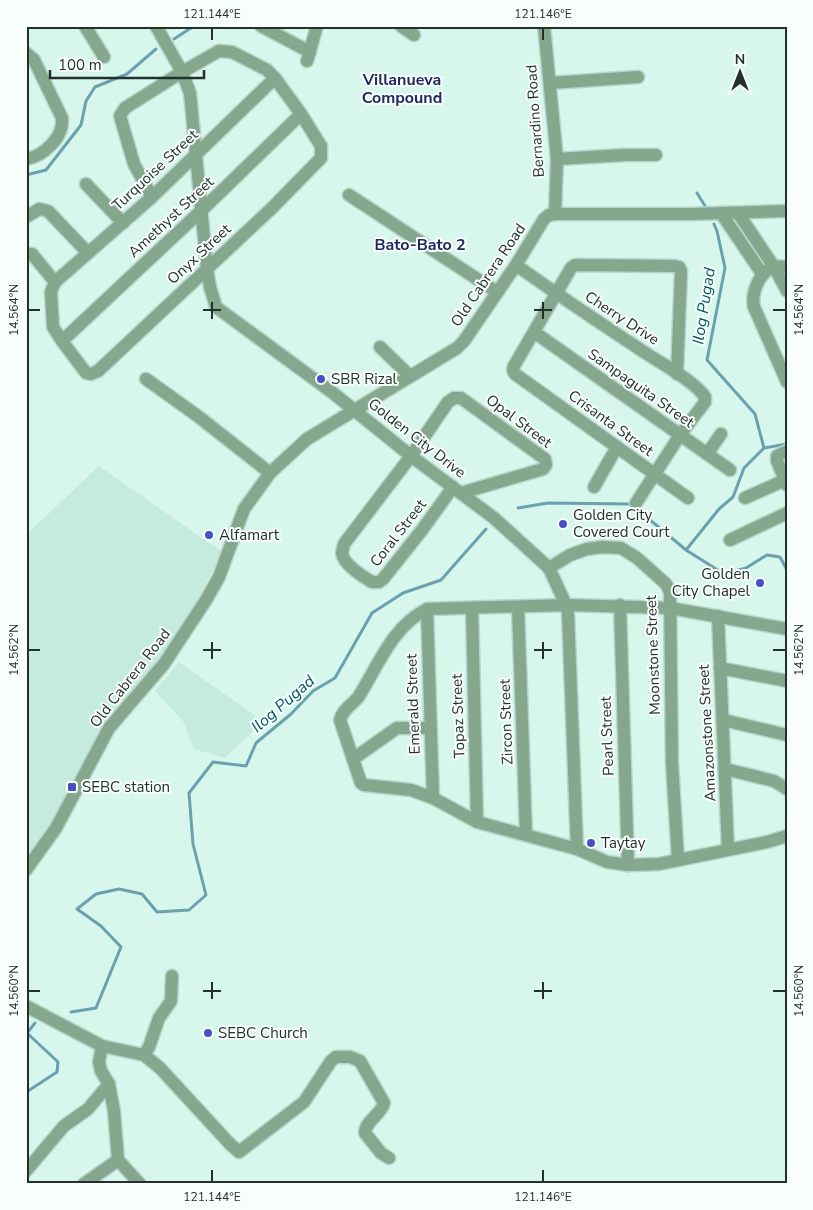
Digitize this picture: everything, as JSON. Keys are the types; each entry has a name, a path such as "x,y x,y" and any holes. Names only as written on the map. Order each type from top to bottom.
{"street":[{"path":"85,26 104,58"},
{"name":"Golden City Drive","path":"156,26 182,72 190,93 207,269 216,307 354,409 411,456 494,518 549,568 568,613 577,849"},
{"path":"261,26 309,56 317,26"},
{"path":"401,26 414,35"},
{"name":"Bernardino Road","path":"544,26 557,159 555,214"},
{"path":"152,196 134,164 120,116 124,108 219,51 232,52 267,70 301,114"},
{"path":"26,54 34,60 62,118 63,125 60,132 45,151 36,157 26,159"},
{"path":"550,83 638,77"},
{"name":"Turquoise Street","path":"55,282 123,223 275,78"},
{"name":"Onyx Street","path":"62,342 86,373 91,374 98,371 272,208 321,158 321,146 301,114"},
{"name":"Amethyst Street","path":"62,342 301,114"},
{"path":"557,159 656,155"},
{"path":"86,184 123,223"},
{"path":"349,195 496,292"},
{"path":"28,216 39,209 48,211 88,253"},
{"path":"555,214 787,211"},
{"path":"721,213 762,275"},
{"path":"738,213 780,267 787,291"},
{"name":"Old Cabrera Road","path":"26,870 56,828 109,728 164,664 206,600 219,577 244,509 270,473 307,439 457,348 464,341 516,265 544,219 549,215 555,214"},
{"path":"26,254 32,254 55,282 51,292 51,310 54,327 62,342"},
{"name":"Cherry Drive","path":"516,265 702,392 705,396 705,402 680,436"},
{"path":"534,332 571,268 575,265 679,267 681,271 677,374"},
{"path":"780,267 762,275 753,295 753,302 787,382"},
{"name":"Crisanta Street","path":"534,332 514,366 515,374 688,498"},
{"name":"Sampaguita Street","path":"534,332 730,470"},
{"path":"380,347 410,376"},
{"path":"146,379 199,417 270,473"},
{"name":"Opal Street","path":"411,456 448,402 454,398 461,398 545,459 546,465 543,469 457,490"},
{"path":"707,454 721,434"},
{"path":"636,503 680,436"},
{"path":"594,487 618,447"},
{"path":"745,498 786,482 777,461 777,456 787,451"},
{"name":"Coral Street","path":"411,456 344,544 342,552 344,559 356,572 372,582 379,582 457,490"},
{"path":"730,540 787,513"},
{"name":"Moonstone Street","path":"549,568 570,555 587,549 602,547 621,548 636,558 666,584 670,592 672,763 678,860"},
{"path":"787,629 670,608 620,605 427,609 416,615 396,634 357,699 342,712 340,720 361,783 364,785 411,790 433,798 478,822 577,849 607,862 628,865 659,864 767,842 787,836"},
{"name":"Pearl Street","path":"620,605 628,865"},
{"name":"Zircon Street","path":"518,607 526,835"},
{"name":"Emerald Street","path":"427,609 433,798"},
{"name":"Topaz Street","path":"472,609 478,822"},
{"name":"Amazonstone Street","path":"718,616 728,849"},
{"path":"720,668 787,681"},
{"path":"723,720 787,735"},
{"path":"353,759 397,728 430,728"},
{"path":"725,769 774,781 787,789"},
{"path":"144,1055 149,1047 159,1018 171,1001 172,976"},
{"path":"26,1006 102,1046 144,1055 160,1068 239,1152 304,1102 331,1061 341,1056 360,1061 384,1103 382,1109 365,1127 365,1134 381,1153 388,1158"},
{"path":"102,1046 101,1070 109,1084 114,1111 118,1160 140,1184"},
{"path":"26,1171 64,1126 88,1109 109,1084"},
{"path":"84,1184 118,1160"}],"shaded area":[{"path":"99,466 222,552 188,618 141,684 46,834 26,862 26,535"},
{"path":"179,662 257,717 252,732 225,758 194,749 183,721 155,691"}],"waterway":[{"path":"174,39 194,26"},
{"path":"26,175 46,170 81,125 86,101 95,87 127,74 156,49"},
{"name":"Ilog Pugad","path":"697,193 707,209"},
{"name":"Ilog Pugad","path":"518,508 548,503 631,504 686,550 719,509 733,497 744,468 764,448 755,414 707,360 725,268 714,224"},
{"path":"764,448 787,444"},
{"name":"Ilog Pugad","path":"71,1012 96,1008 121,947 101,926 77,909 96,894 119,889 142,894 157,912 189,910 206,895 193,844 189,793 213,762 246,766 256,743 291,714 313,691 335,678 372,613 403,593 441,580 486,529"},
{"path":"686,550 724,574 746,568 767,555 780,557 787,570"},
{"name":"Ilog Pugad","path":"26,1091 57,1072 58,1062 27,1033 35,1023"}],"place":[{"name":"SBR Rizal","path":"321,379"},
{"name":"Golden City Covered Court","path":"563,524"},
{"name":"Alfamart","path":"209,535"},
{"name":"Golden City Chapel","path":"760,583"},
{"name":"SEBC station","path":"72,787"},
{"name":"Taytay","path":"591,843"},
{"name":"SEBC Church","path":"208,1033"}],"district":[{"name":"Villanueva Compound","path":"402,89"},
{"name":"Bato-Bato 2","path":"420,245"}]}
